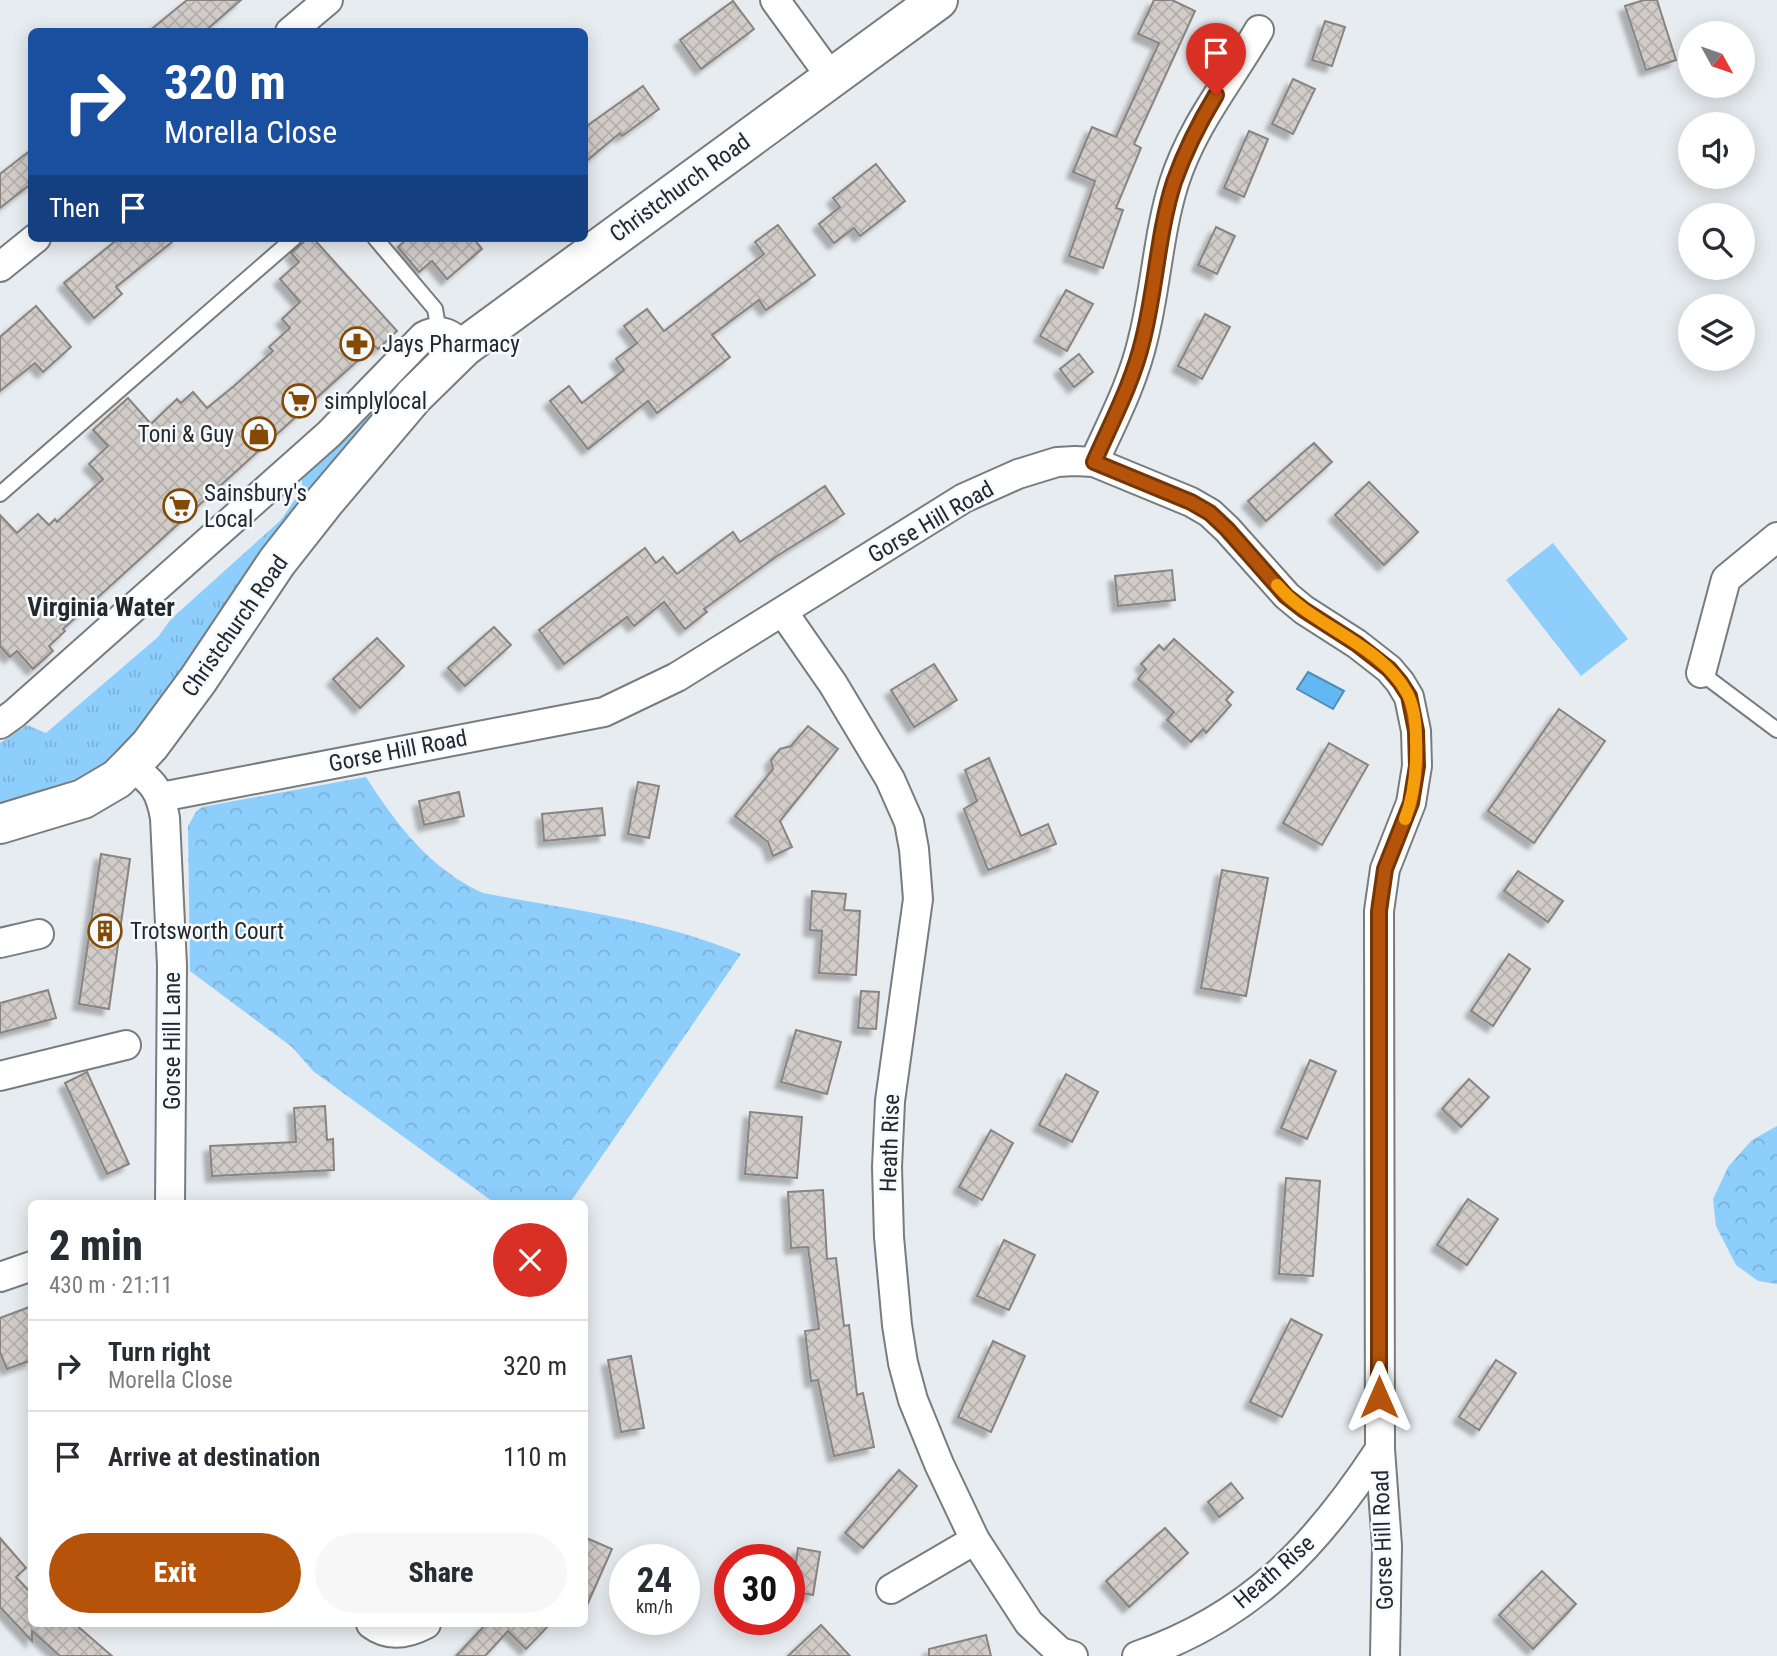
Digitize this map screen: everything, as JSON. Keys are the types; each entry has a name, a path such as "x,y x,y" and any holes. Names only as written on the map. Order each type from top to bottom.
{"main road":[{"name":"Christchurch Road","path":"0,824 83,799 117,779 150,745 277,562 414,396 452,340 831,78 938,0"}],"street":[{"path":"295,28 328,0"},
{"path":"775,0 831,78"},
{"path":"1094,462 1134,373 1144,338 1163,225 1174,183 1192,137 1259,30"},
{"path":"0,267 31,242"},
{"path":"5,712 329,434 412,347 430,333 452,340"},
{"name":"Gorse Hill Road","path":"161,797 604,712 677,677 964,498 991,485 1057,463 1094,462 1191,502 1210,513 1286,596 1389,669 1409,696 1416,731 1417,766 1411,803 1385,869 1379,911 1380,1449 1387,1546 1385,1656"},
{"path":"1700,673 1726,579 1777,537"},
{"name":"Heath Rise","path":"783,612 833,684 890,779 909,822 914,849 918,899 890,1101 887,1167 897,1325 913,1401 975,1541 1029,1623 1060,1651 1073,1656"},
{"path":"131,765 151,781 161,797"},
{"name":"Gorse Hill Lane","path":"161,797 169,873 172,966 170,1200"},
{"path":"0,943 39,934"},
{"path":"0,1076 126,1045"},
{"path":"0,1277 28,1267"},
{"name":"Heath Rise","path":"1138,1656 1170,1645 1212,1622 1252,1596 1290,1564 1324,1528 1380,1449"},
{"path":"891,1589 975,1541"},
{"path":"375,1627 382,1633 404,1632 418,1627"}],"lane":[{"path":"0,494 289,242"},
{"path":"378,242 435,309 452,340"},
{"path":"1700,673 1777,730"}],"green space":[{"path":"438,343 442,344 115,759 71,786 0,811 0,743 27,725 46,733 158,637 171,619 281,520 302,489 302,474"},
{"path":"1553,543 1628,639 1581,676 1506,580"},
{"path":"366,777 389,812 416,844 447,871 483,893 647,924 711,942 741,954 572,1200 490,1200 313,1071 292,1047 190,971 188,826 202,807"},
{"path":"1777,1126 1777,1284 1758,1281 1736,1265 1716,1226 1713,1199 1728,1167 1752,1140"}],"shaded area":[{"path":"1308,672 1344,691 1333,709 1297,689"}],"building":[{"path":"187,0 241,0 209,28 153,28"},
{"path":"1154,0 1172,0 1195,11 1134,144 1141,148 1116,208 1123,210 1103,268 1069,256 1095,181 1073,172 1092,127 1116,137 1159,43 1138,34"},
{"path":"1644,0 1657,0 1676,60 1646,70 1625,6"},
{"path":"733,1 754,29 701,69 680,40"},
{"path":"1325,21 1345,27 1332,66 1312,60"},
{"path":"1293,79 1315,89 1293,134 1272,124"},
{"path":"643,86 659,109 622,136 620,133 588,160 588,125"},
{"path":"1249,131 1268,139 1244,197 1224,188"},
{"path":"28,152 28,186 0,208 0,174"},
{"path":"876,164 905,201 860,236 854,228 834,243 819,224 840,207 833,198"},
{"path":"778,225 815,275 766,310 759,300 712,335 730,357 657,413 648,401 588,449 550,401 569,386 582,403 624,370 616,359 637,343 624,326 647,309 664,331 764,254 755,242"},
{"path":"1216,227 1235,236 1217,274 1198,265"},
{"path":"114,242 172,242 116,287 122,294 94,318 64,283"},
{"path":"303,242 317,242 397,331 378,349 375,346 355,363 63,629 65,631 49,646 53,651 33,669 17,651 10,657 0,646 0,515 17,533 38,514 49,525 55,519 57,522 103,479 89,464 108,446 93,430 128,398 151,424 177,399 181,403 193,392 207,408 273,351 269,347 290,328 282,319 300,302 280,279 299,262 291,253"},
{"path":"404,242 476,242 482,249 447,279 432,261 419,272 398,247"},
{"path":"1066,290 1093,304 1067,351 1040,336"},
{"path":"36,306 71,347 43,372 35,363 0,391 0,337"},
{"path":"1205,314 1230,327 1202,379 1178,366"},
{"path":"1079,354 1093,372 1074,387 1060,369"},
{"path":"1314,443 1332,462 1266,521 1248,501"},
{"path":"1369,482 1418,532 1384,565 1335,515"},
{"path":"825,486 844,514 777,556 704,609 707,612 685,629 664,602 634,626 627,617 564,664 539,630 645,548 656,563 663,557 677,574 733,532 740,542"},
{"path":"1172,570 1175,600 1118,606 1115,576"},
{"path":"494,627 511,645 465,686 448,668"},
{"path":"377,638 404,666 360,708 333,679"},
{"path":"1174,639 1233,692 1226,700 1231,705 1206,733 1203,729 1191,742 1167,720 1174,712 1138,679 1146,669 1141,664 1159,645 1164,650"},
{"path":"934,664 957,700 914,727 891,690"},
{"path":"1559,709 1605,741 1534,843 1488,811"},
{"path":"808,726 838,749 780,821 792,847 773,856 768,842 735,816 773,769 771,760 780,749 791,746"},
{"path":"1329,743 1368,765 1322,845 1283,823"},
{"path":"989,758 1021,836 1048,824 1056,844 988,870 964,809 977,801 965,770"},
{"path":"638,782 659,786 649,838 628,834"},
{"path":"459,792 464,816 424,825 419,801"},
{"path":"602,808 605,835 544,841 542,814"},
{"name":"Trotsworth Court","path":"101,854 130,859 109,1009 79,1004"},
{"path":"1222,870 1268,878 1246,996 1201,988"},
{"path":"1518,871 1563,901 1548,922 1504,891"},
{"path":"812,891 846,894 844,910 860,911 856,975 819,973 822,931 810,930"},
{"path":"1509,954 1530,969 1493,1026 1471,1011"},
{"path":"48,990 56,1018 0,1033 0,1003"},
{"path":"861,991 879,992 876,1029 858,1028"},
{"path":"796,1030 841,1042 827,1094 781,1082"},
{"path":"1310,1060 1336,1071 1307,1139 1281,1128"},
{"path":"87,1072 129,1164 107,1174 65,1083"},
{"path":"1066,1074 1098,1092 1072,1142 1039,1125"},
{"path":"1469,1079 1489,1097 1461,1127 1442,1109"},
{"path":"325,1106 327,1140 333,1139 334,1170 212,1176 210,1146 296,1142 294,1108"},
{"path":"750,1112 802,1117 797,1178 745,1174"},
{"path":"991,1130 1013,1143 982,1200 959,1187"},
{"path":"1286,1178 1320,1181 1313,1276 1279,1274"},
{"path":"823,1190 827,1259 836,1258 844,1326 849,1325 857,1395 863,1393 874,1447 834,1456 818,1380 811,1381 805,1331 819,1329 808,1247 791,1248 788,1192"},
{"path":"1468,1199 1498,1219 1467,1265 1437,1245"},
{"path":"1004,1240 1035,1255 1009,1310 977,1296"},
{"path":"28,1308 28,1361 7,1369 0,1352 0,1318"},
{"path":"1291,1319 1322,1335 1282,1417 1250,1402"},
{"path":"993,1341 1025,1356 991,1432 958,1417"},
{"path":"631,1356 644,1428 621,1432 608,1360"},
{"path":"1496,1360 1516,1373 1479,1430 1459,1417"},
{"path":"899,1470 917,1486 863,1548 845,1533"},
{"path":"1231,1483 1243,1498 1219,1517 1208,1502"},
{"path":"1165,1528 1188,1553 1129,1607 1106,1581"},
{"path":"0,1538 26,1568 16,1577 28,1590 28,1627 78,1627 112,1656 60,1656 32,1631 32,1641 0,1607"},
{"path":"588,1539 609,1548 609,1556 588,1603"},
{"path":"805,1549 820,1552 813,1595 805,1593"},
{"path":"1542,1571 1576,1604 1533,1649 1499,1615"},
{"path":"821,1625 850,1656 788,1656"},
{"path":"483,1627 547,1627 526,1649 508,1631 485,1656 456,1656"},
{"path":"986,1635 991,1656 929,1656 929,1649"}],"slow traffic":[{"path":"1277,585 1304,610 1357,644 1389,669 1409,696 1416,731 1417,766 1411,803 1405,819"}],"place":[{"name":"Jays Pharmacy","path":"357,344"},
{"name":"simplylocal","path":"299,401"},
{"name":"Toni & Guy","path":"259,434"},
{"name":"Sainsbury's Local","path":"180,506"},
{"name":"Trotsworth Court","path":"105,931"}],"district":[{"name":"Virginia Water","path":"101,607"}],"route":[{"path":"1216,95 1192,137 1174,183 1163,225 1144,338 1134,373 1094,462 1191,502 1210,513 1258,562 1286,596 1389,669 1409,696 1416,731 1417,766 1411,803 1385,869 1379,911 1379,1397"}]}
